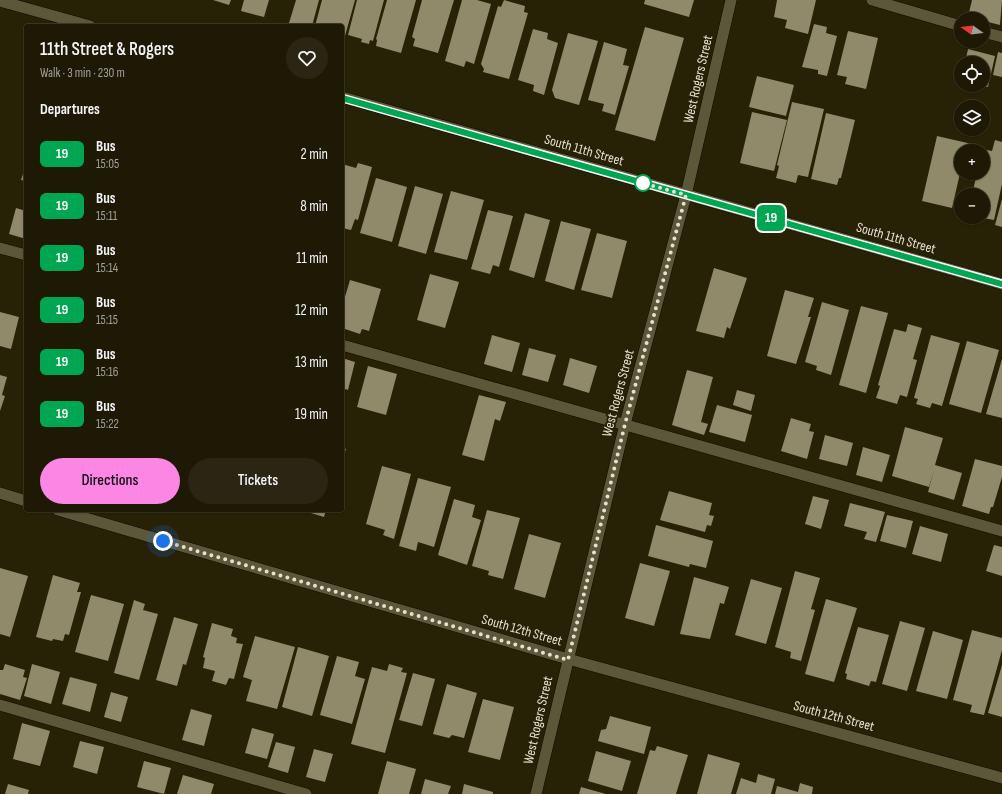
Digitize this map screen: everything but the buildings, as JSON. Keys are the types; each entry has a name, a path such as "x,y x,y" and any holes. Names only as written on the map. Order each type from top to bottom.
{"street":[{"name":"West Rogers Street","path":"536,794 625,424 686,195 731,0"},
{"path":"872,0 954,24"},
{"path":"0,1 83,24"},
{"path":"990,34 1002,37"},
{"name":"South 11th Street","path":"344,99 1002,284"},
{"path":"0,248 24,255"},
{"path":"344,346 1002,531"},
{"path":"0,493 24,499"},
{"name":"South 12th Street","path":"65,512 568,660 1002,778"},
{"path":"0,705 306,794"}],"bus line":[{"name":"19","path":"344,99 1002,284"}],"route":[{"path":"163,541 568,660 625,424 686,195 639,182 643,183"}]}
